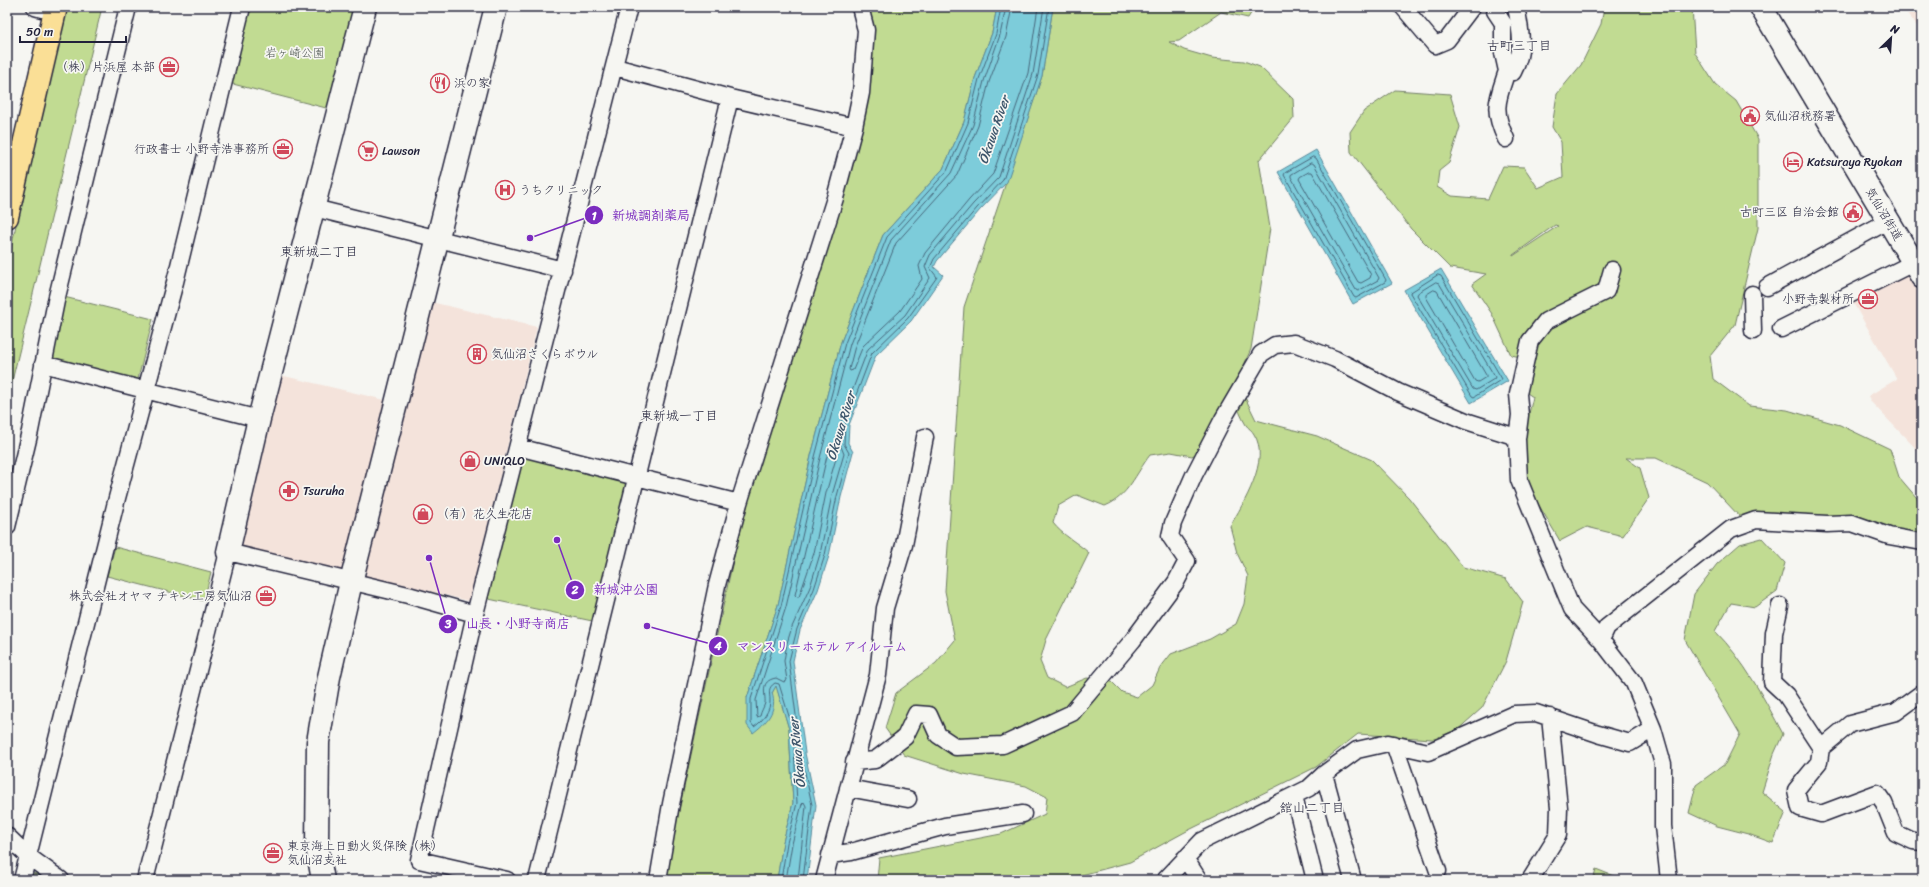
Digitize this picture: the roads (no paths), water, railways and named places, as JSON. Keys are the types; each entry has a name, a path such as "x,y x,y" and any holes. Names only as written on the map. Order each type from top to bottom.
{"highway":[{"path":"7,216 44,8"}],"street":[{"path":"7,527 56,301 128,7"},
{"path":"22,880 117,498 147,390 242,7"},
{"path":"145,880 228,552 259,419 365,7"},
{"path":"323,880 317,847 318,742 329,677 351,582 496,7"},
{"path":"499,879 419,860 475,614 629,7"},
{"path":"658,880 670,804 714,601 739,503 835,198 854,127 861,93 866,30 860,7"},
{"path":"1403,7 1435,45 1447,40 1472,7"},
{"path":"1507,71 1513,72 1520,60 1522,36 1516,7"},
{"name":"気仙沼街道","path":"1761,7 1918,270"},
{"path":"1495,11 1503,23 1504,53 1507,71 1497,100 1497,120 1506,139"},
{"path":"615,67 730,98 854,127"},
{"path":"537,880 730,98"},
{"path":"314,208 563,270"},
{"path":"1767,287 1888,221"},
{"path":"1612,270 1606,291 1546,321 1530,342 1518,394 1520,415 1517,439 1519,480 1572,609 1601,640 1634,684 1653,729 1663,764 1663,826 1669,880"},
{"path":"1781,329 1918,270"},
{"path":"1752,294 1753,331"},
{"path":"854,762 874,760 905,736 916,714 930,714 938,735 956,747 1003,745 1072,713 1133,640 1176,582 1187,561 1170,536 1173,523 1194,475 1227,413 1261,354 1275,345 1294,343 1334,359 1398,392 1466,421 1510,434 1517,439"},
{"path":"43,364 259,419"},
{"path":"824,880 878,675 885,608 904,545 925,437"},
{"path":"518,447 739,503"},
{"path":"1601,640 1607,627 1731,529 1756,520 1852,524 1889,536 1922,542"},
{"path":"228,552 408,595 475,614"},
{"path":"1780,606 1774,633 1772,682 1786,695 1821,748 1819,762 1796,790 1800,808 1821,814 1877,793 1884,803 1896,833 1913,841 1922,842"},
{"path":"1821,748 1850,724 1896,712 1922,693"},
{"path":"1165,880 1202,841 1309,788 1324,774 1357,750 1388,743 1428,752 1514,714 1536,712 1598,734 1630,743 1653,729"},
{"path":"1530,880 1558,835 1559,808 1550,717"},
{"path":"1394,744 1438,871"},
{"path":"1324,774 1353,880"},
{"path":"848,788 908,799"},
{"path":"1294,796 1315,880"},
{"path":"830,855 851,852 945,826 1024,814"},
{"path":"7,836 28,856 61,880"},
{"path":"1185,858 1199,880"}],"water":[{"name":"Ōkawa River","path":"997,7 1053,7 1042,76 1007,182 980,210 937,261 934,267 943,275 911,321 876,355 849,425 848,443 853,452 841,497 829,556 818,590 800,630 793,661 805,753 816,805 807,880 777,880 783,842 793,803 789,729 776,686 772,693 773,705 770,716 753,733 747,725 747,698 778,605 811,456 841,342 883,235 943,169 964,122 975,78 992,33"},
{"path":"1316,150 1392,283 1353,304 1278,172"},
{"path":"1441,269 1508,381 1471,403 1404,290"}],"place":[{"name":"（株）片浜屋 本部","path":"169,67"},
{"name":"浜の家","path":"440,83"},
{"name":"気仙沼税務署","path":"1750,116"},
{"name":"行政書士 小野寺浩事務所","path":"283,149"},
{"name":"Lawson","path":"368,151"},
{"name":"Katsuraya Ryokan","path":"1793,162"},
{"name":"うちクリニック","path":"505,190"},
{"name":"古町三区 自治会館","path":"1853,212"},
{"name":"新城調剤薬局","path":"530,238"},
{"name":"小野寺製材所","path":"1868,299"},
{"name":"気仙沼さくらボウル","path":"477,354"},
{"name":"UNIQLO","path":"470,461"},
{"name":"Tsuruha","path":"289,491"},
{"name":"（有）花久生花店","path":"423,514"},
{"name":"新城沖公園","path":"557,540"},
{"name":"山長・小野寺商店","path":"429,558"},
{"name":"株式会社オヤマ チキン工房気仙沼","path":"266,596"},
{"name":"マンスリーホテル アイルーム","path":"647,626"},
{"name":"東京海上日動火災保険（株） 気仙沼支社","path":"273,853"}],"district":[{"name":"古町三丁目","path":"1519,45"},
{"name":"東新城二丁目","path":"319,251"},
{"name":"東新城一丁目","path":"679,415"},
{"name":"舘山二丁目","path":"1312,807"}],"park label":[{"name":"岩ヶ崎公園","path":"295,53"}]}
